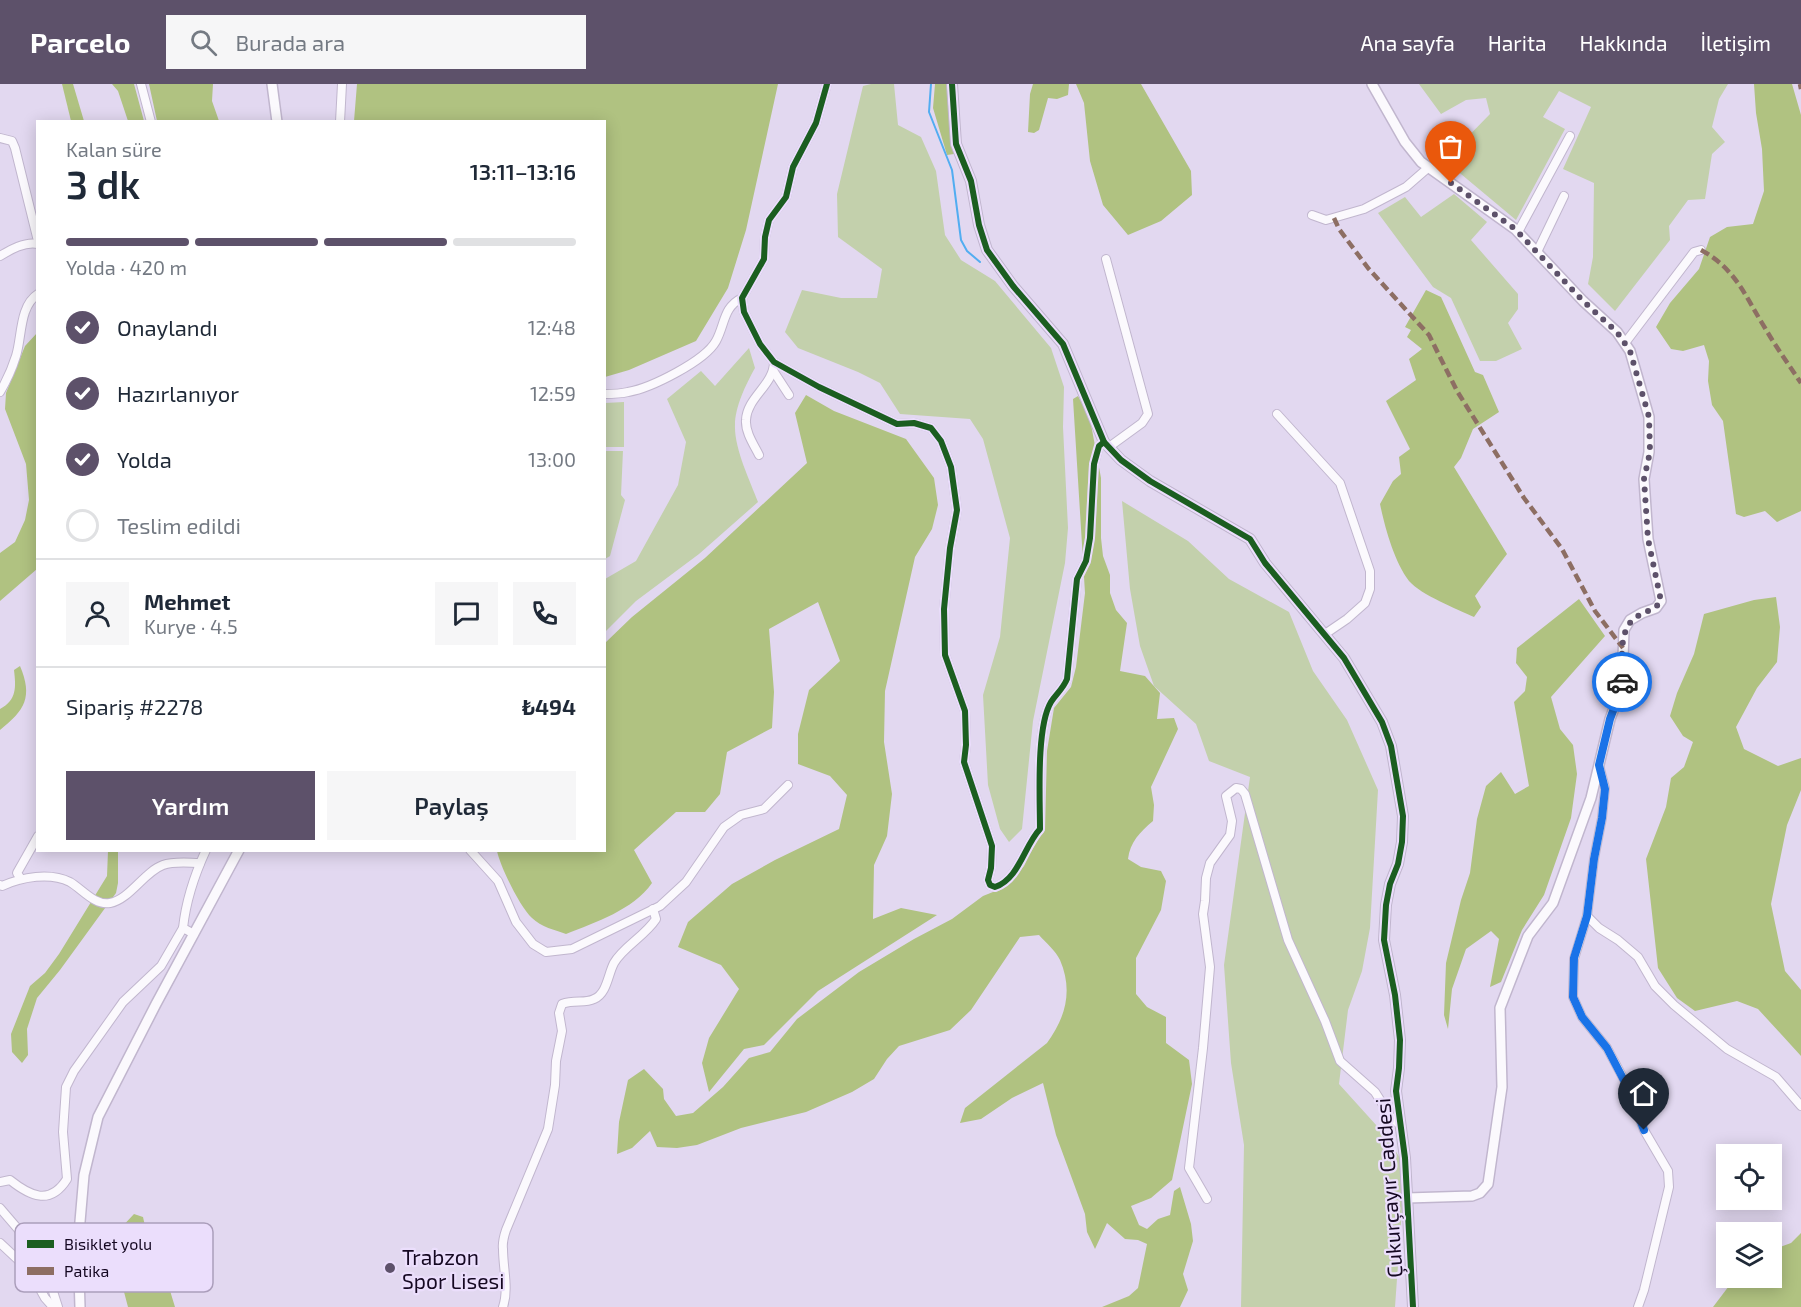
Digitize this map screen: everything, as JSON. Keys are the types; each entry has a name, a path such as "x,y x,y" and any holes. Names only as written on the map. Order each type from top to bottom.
{"street":[{"path":"141,84 150,120"},
{"path":"272,84 278,120"},
{"path":"340,120 342,84"},
{"path":"606,394 629,392 670,376 698,360 715,343 733,302 742,298 764,259 765,237 769,220 786,197 793,167 816,123 827,84"},
{"name":"Çukurçayır Caddesi","path":"952,84 956,144 971,181 979,225 987,250 1013,286 1063,344 1107,445 1121,460 1150,481 1250,539 1265,563 1344,658 1382,722 1391,746 1403,816 1400,853 1386,904 1384,940 1395,995 1400,1040 1396,1091 1405,1158 1413,1307"},
{"path":"1372,84 1404,142 1421,162 1518,232 1583,301 1617,332 1630,351 1649,417 1650,452 1644,479 1648,539 1661,601 1656,608 1630,620 1624,630 1622,687 1610,719 1591,798 1553,903 1528,936 1500,1008 1502,1087 1488,1184 1472,1196 1407,1198"},
{"path":"1518,232 1570,136"},
{"path":"0,138 12,141 15,148 36,234"},
{"path":"1312,215 1326,220 1364,209 1406,187 1429,167"},
{"path":"1537,252 1564,196"},
{"path":"0,256 21,246 36,242"},
{"path":"1624,343 1695,252 1701,250"},
{"path":"742,298 744,312 760,344 774,362 819,387 897,424 914,423 931,428 941,441 951,467 957,510 950,548 945,609 945,655 965,711 964,762 992,846 988,880 994,888 1016,870 1031,839 1040,829 1039,777 1045,719 1051,702 1063,690 1067,679 1077,579 1086,561 1090,538 1094,464 1099,446 1107,445 1143,423 1148,414 1106,259"},
{"path":"0,392 17,354 26,309 36,295"},
{"path":"774,362 774,372 789,395"},
{"path":"759,455 745,421 749,409 774,372"},
{"path":"1277,414 1340,483 1370,571 1371,589 1365,603 1347,620 1325,634"},
{"path":"1599,765 1605,789 1587,916 1574,958 1573,997 1582,1017 1607,1048 1628,1088 1644,1130 1668,1171 1669,1188 1638,1307"},
{"path":"472,852 498,881 516,922 533,944 546,952 572,949 653,909 686,882 724,826 741,815 764,809 788,785"},
{"path":"1207,1198 1189,1168 1210,967 1203,914 1206,878 1210,863 1230,835 1232,821 1226,796 1236,788 1241,789 1245,794 1288,940 1325,1021 1340,1061 1375,1092 1392,1119 1400,1124"},
{"path":"21,879 17,873 36,840"},
{"path":"0,1182 10,1180 23,1191 38,1197 53,1194 67,1179 63,1132 66,1087 74,1071 123,1002 161,966 183,928 188,900 205,852"},
{"path":"80,1223 84,1175 95,1126 156,1004 238,852"},
{"path":"0,885 21,879 58,878 71,883 100,902 111,903 123,896 153,870 165,864 201,863"},
{"path":"503,1307 505,1277 502,1246 506,1230 548,1129 562,1030 559,1013 562,1004 572,1000 596,999 603,991 615,961 649,929 656,919 653,909"},
{"path":"1587,916 1599,928 1638,957 1655,986 1674,1005 1727,1049 1776,1077 1801,1106"},
{"path":"183,928 194,934"},
{"path":"0,1208 15,1226"},
{"path":"0,1243 15,1257"},
{"path":"42,1292 52,1307"},
{"path":"53,1292 58,1307"},
{"path":"80,1292 80,1307"}],"green space":[{"path":"62,84 73,84 84,120 71,120"},
{"path":"112,84 134,84 144,120 128,120 118,91"},
{"path":"149,84 213,84 212,101 219,120 157,120"},
{"path":"357,84 778,84 746,230 728,288 696,341 629,370 606,377 606,120 354,120"},
{"path":"894,84 898,125 921,137 936,171 945,235 961,260 995,281 1051,348 1064,387 1063,427 1068,528 1065,563 1033,721 1022,829 1009,842 1000,829 988,785 983,695 1000,637 1010,538 983,439 970,419 900,414 880,383 798,348 785,332 802,290 841,298 877,298 882,269 838,237 837,194 863,86"},
{"path":"935,84 949,84 954,154 947,155 933,108"},
{"path":"1033,84 1069,84 1068,95 1057,99 1048,98 1039,130 1034,133 1028,132 1030,94"},
{"path":"1076,84 1141,84 1191,171 1192,195 1161,221 1128,235 1103,205 1090,161 1084,103"},
{"path":"1419,84 1728,84 1719,99 1712,127 1725,142 1712,154 1705,199 1688,200 1669,226 1670,240 1615,311 1588,284 1593,257 1594,183 1563,169 1591,107 1559,91 1543,117 1565,129 1516,220 1449,164 1447,158 1490,114 1486,98 1466,100 1441,114"},
{"path":"1754,84 1792,84 1801,115 1801,511 1777,522 1765,511 1744,517 1736,514 1723,421 1712,405 1708,381 1709,361 1704,345 1683,351 1671,349 1656,327 1670,303 1699,269 1710,237 1727,227 1753,224 1764,191 1762,149"},
{"path":"1454,194 1487,222 1471,240 1518,294 1518,309 1508,323 1522,349 1496,361 1480,361 1451,298 1433,287 1378,213 1405,197 1421,217"},
{"path":"1426,290 1441,297 1475,372 1483,375 1499,412 1473,429 1461,458 1454,467 1507,554 1475,596 1481,607 1474,617 1430,596 1409,581 1387,534 1380,504 1393,481 1401,474 1399,457 1410,449 1386,401 1416,380 1409,359 1422,349 1407,337 1411,330 1405,327"},
{"path":"36,334 36,570 0,601 0,553 15,542 25,520 29,500 26,464 5,409 6,393 25,346"},
{"path":"749,348 755,368 739,403 735,418 735,434 743,464 758,502 699,554 636,601 606,631 606,578 636,561 678,485 686,442 667,399 701,371 715,386"},
{"path":"806,395 834,411 906,439 934,478 938,505 932,529 915,557 885,691 884,742 892,794 887,836 874,865 873,919 901,908 937,915 818,991 764,1045 744,1049 709,1092 702,1063 709,1038 739,989 721,965 678,947 688,922 732,884 839,829 847,795 830,776 798,764 798,734 809,690 840,661 818,602 769,629 774,692 772,728 727,752 720,794 705,812 676,812 634,850 652,883 635,901 613,914 566,934 553,930 527,913 511,886 497,852 606,852 606,642 632,617 705,558 807,463 795,413"},
{"path":"1078,396 1090,419 1101,478 1101,538 1103,556 1110,575 1110,593 1116,610 1127,623 1120,671 1145,676 1160,693 1157,719 1174,718 1178,729 1151,787 1154,805 1153,821 1136,838 1128,859 1141,867 1161,871 1166,881 1161,910 1136,958 1136,994 1147,1007 1166,1017 1166,1043 1189,1060 1192,1084 1172,1180 1151,1198 1131,1206 1139,1225 1147,1229 1158,1219 1170,1215 1174,1191 1180,1187 1191,1224 1193,1241 1183,1274 1188,1290 1180,1307 1102,1307 1129,1296 1138,1288 1147,1244 1138,1240 1125,1239 1107,1223 1095,1249 1087,1232 1085,1214 1056,1135 1043,1083 1012,1098 981,1119 960,1123 965,1108 1047,1043 1059,1023 1067,993 1064,971 1058,957 1039,935 1020,937 971,1010 950,1030 899,1046 874,1079 852,1092 806,1112 741,1128 697,1145 677,1148 657,1147 650,1131 632,1148 617,1154 619,1122 628,1080 644,1069 663,1089 664,1099 676,1116 693,1113 723,1087 749,1058 770,1052 797,1019 859,972 952,919 983,896 1003,888 1024,866 1037,839 1045,830 1047,751 1054,708 1071,687 1076,667 1085,593 1073,399"},
{"path":"624,402 624,447 606,447 606,403"},
{"path":"606,451 623,451 621,495 625,500 610,556 606,558"},
{"path":"1122,501 1188,541 1229,579 1289,612 1313,671 1347,720 1378,790 1370,928 1362,971 1348,1010 1339,1084 1386,1136 1405,1166 1395,1307 1241,1307 1244,1145 1231,1063 1224,965 1250,777 1209,761 1196,724 1154,686 1140,646 1130,589"},
{"path":"1776,597 1780,627 1777,662 1757,688 1736,727 1744,749 1778,766 1801,758 1801,790 1787,825 1771,904 1785,971 1801,990 1801,1056 1758,1009 1737,1001 1695,1011 1677,998 1658,968 1646,859 1666,807 1671,778 1684,767 1693,742 1683,736 1670,716 1694,654 1704,614 1754,600"},
{"path":"1579,599 1605,636 1551,697 1560,729 1573,745 1577,774 1571,818 1544,895 1522,930 1501,982 1490,987 1499,939 1491,931 1466,949 1452,989 1448,1029 1444,1015 1446,963 1470,873 1477,819 1486,786 1501,772 1515,794 1529,786 1514,702 1525,691 1527,677 1516,663 1517,648"},
{"path":"20,666 26,686 24,702 16,716 0,730 0,709 10,702 15,687 14,670"},
{"path":"108,852 118,852 116,893 37,998 27,1029 28,1055 22,1063 12,1052 11,1034 30,986 45,973 59,954 107,876"},
{"path":"134,1214 143,1217 144,1223 126,1223"},
{"path":"1801,1233 1801,1307 1713,1307 1727,1288 1782,1288 1782,1246 1791,1243"},
{"path":"124,1292 170,1292 175,1307 128,1307"}],"waterway":[{"path":"931,84 929,112 952,170 961,240 967,251 980,262"}],"marked path":[{"path":"1800,84 1801,89"},
{"path":"1334,218 1339,229 1368,268 1429,335 1457,391 1524,498 1562,549 1595,611 1623,648"},
{"path":"1701,250 1713,257 1739,284 1801,383"}],"cycle path":[{"path":"827,84 816,123 793,167 786,197 769,220 765,237 764,259 742,298 744,312 760,344 774,362 819,387 897,424 914,423 931,428 941,441 951,467 957,510 950,548 944,609 945,655 965,711 964,762 992,846 988,880 990,885 995,887 1003,883 1016,870 1040,829 1040,764 1043,728 1051,702 1067,679 1077,579 1086,561 1090,538 1094,464 1099,446 1104,442"},
{"path":"952,84 956,144 971,181 979,225 987,250 1013,286 1063,344 1104,442 1121,460 1150,481 1250,539 1265,563 1344,658 1382,722 1391,746 1403,816 1398,864 1390,884 1386,905 1384,940 1395,995 1400,1040 1396,1091 1405,1158 1413,1307"}],"way so far":[{"path":"1451,183 1515,229 1583,301 1617,332 1630,351 1649,417 1650,452 1644,479 1648,539 1661,601 1652,611 1642,613 1630,620 1624,630 1622,682"}],"place":[{"name":"Trabzon Spor Lisesi","path":"390,1268"}],"route":[{"path":"1622,682 1599,765 1605,789 1602,818 1587,916 1574,958 1573,997 1582,1017 1607,1048 1628,1088 1644,1130"}]}
